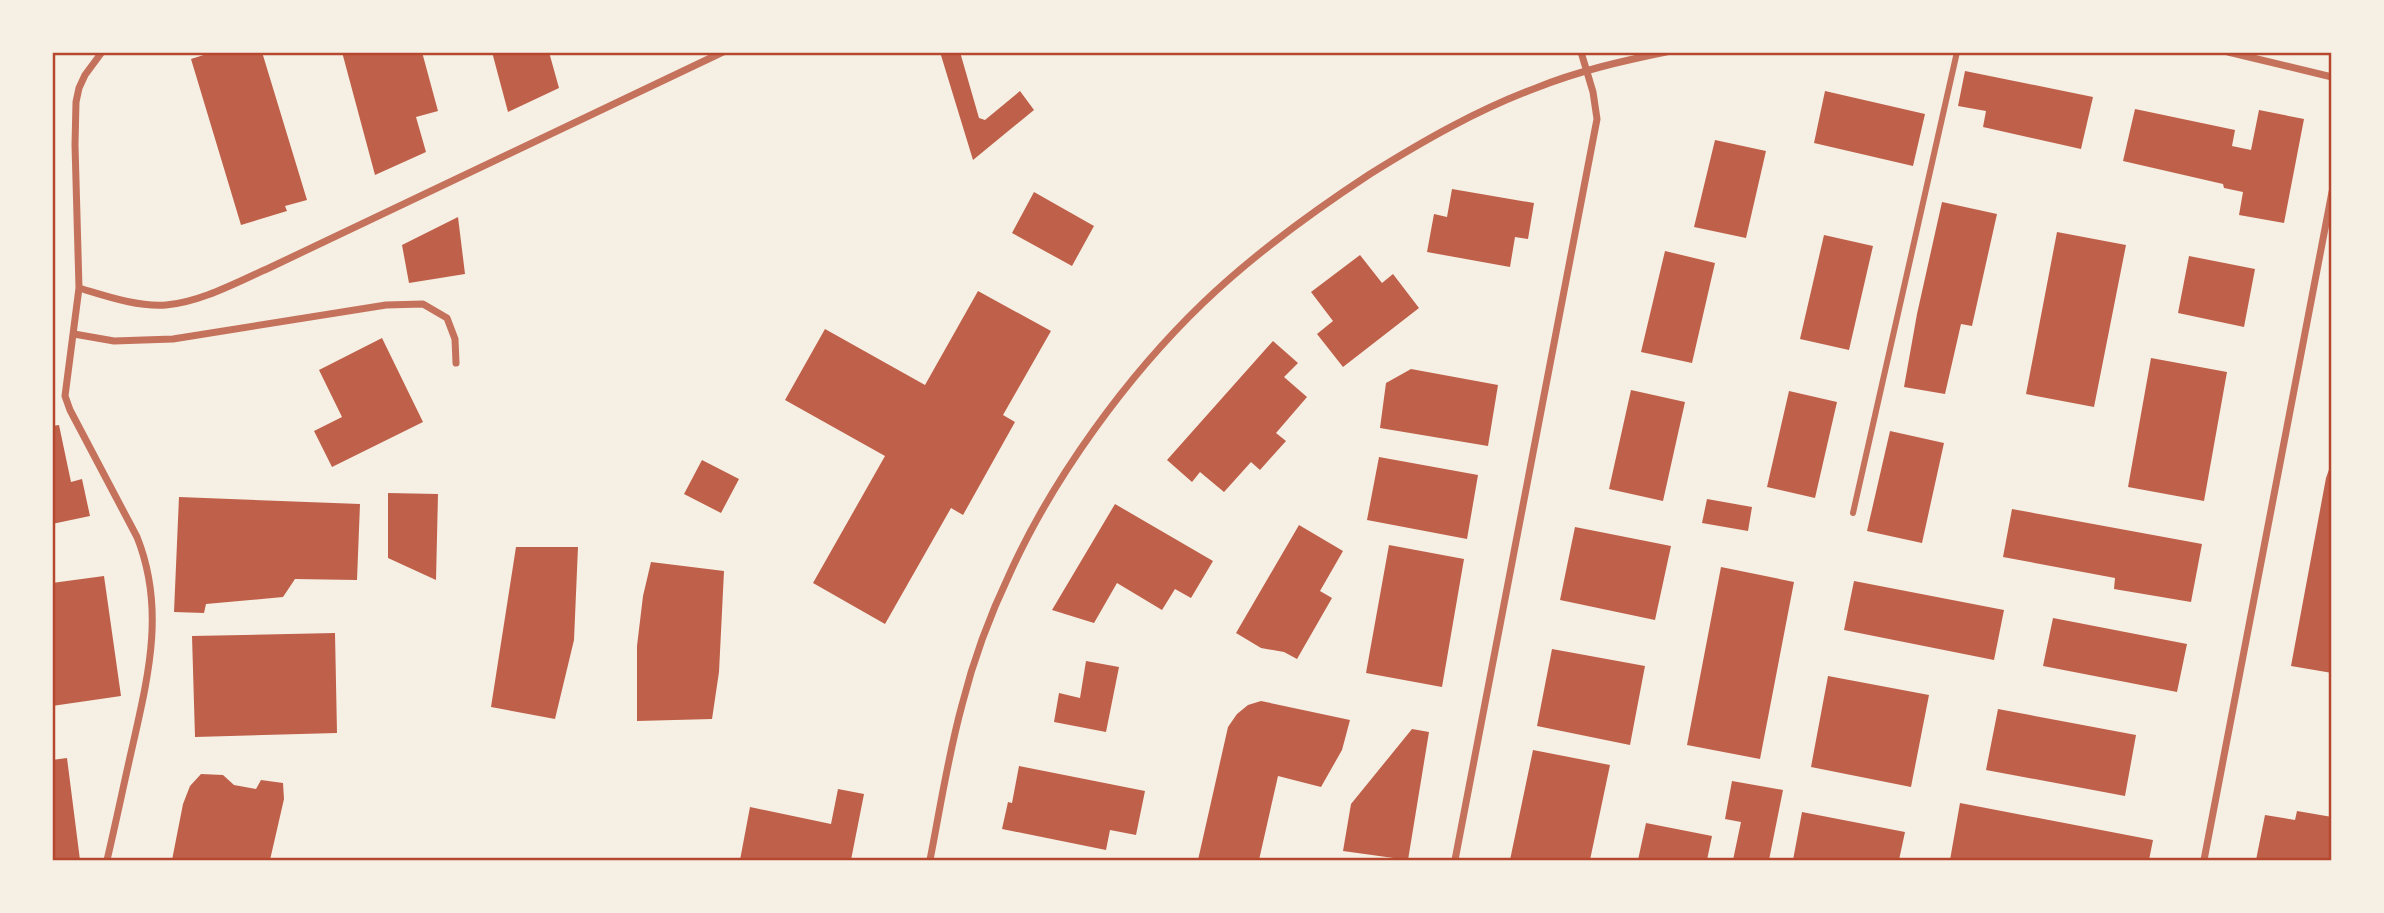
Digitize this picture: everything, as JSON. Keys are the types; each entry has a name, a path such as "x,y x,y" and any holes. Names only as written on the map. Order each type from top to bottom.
{"street":[{"path":"102,52 85,75 76,102 74,134 79,288 66,386 67,403 145,556 152,594 153,630 146,686 107,860"},
{"path":"79,288 121,300 152,305 177,303 205,294 269,268 723,52"},
{"path":"1455,860 1597,119 1588,71 1581,52"},
{"path":"930,860 962,704 987,628 1009,575 1033,525 1062,477 1172,333 1271,245 1338,195 1414,146 1472,115 1537,87 1666,52"},
{"path":"1853,513 1957,52"},
{"path":"2228,52 2332,77"},
{"path":"2204,860 2332,192"},
{"path":"74,334 114,341 173,339 386,305 423,304 447,318 455,339 456,363"}],"building":[{"path":"213,52 262,52 307,200 285,206 287,211 241,225 191,59"},
{"path":"342,52 422,52 438,111 416,117 426,152 375,175"},
{"path":"492,52 549,52 559,88 508,112"},
{"path":"940,52 960,52 979,118 985,120 1020,91 1034,110 973,160"},
{"path":"1965,71 2093,97 2081,149 1983,127 1986,111 1958,106"},
{"path":"1825,91 1925,114 1913,166 1814,143"},
{"path":"2135,109 2235,130 2232,146 2251,150 2259,110 2304,119 2284,223 2239,215 2243,192 2224,188 2223,184 2123,161"},
{"path":"1715,140 1766,151 1746,238 1694,227"},
{"path":"1452,189 1534,203 1528,239 1515,237 1510,267 1427,252 1434,214 1447,217"},
{"path":"1034,192 1094,226 1072,266 1012,233"},
{"path":"1942,202 1997,214 1972,326 1961,324 1945,394 1904,387"},
{"path":"458,217 465,274 409,283 402,245"},
{"path":"2057,232 2126,245 2094,407 2026,394"},
{"path":"1824,235 1873,246 1849,350 1800,339"},
{"path":"1665,251 1715,263 1692,363 1641,352"},
{"path":"1360,255 1382,283 1393,274 1419,308 1343,367 1317,334 1333,321 1311,292"},
{"path":"2189,256 2255,269 2244,327 2178,313"},
{"path":"978,291 1051,331 1003,415 1015,422 963,515 951,508 885,624 813,583 885,456 785,400 825,329 925,385"},
{"path":"382,338 423,422 332,467 314,431 342,417 319,370"},
{"path":"1273,341 1298,363 1284,377 1307,397 1276,433 1286,441 1260,470 1251,462 1224,492 1200,472 1192,482 1167,460"},
{"path":"2151,358 2227,372 2204,501 2128,487"},
{"path":"1411,369 1498,385 1488,446 1380,428 1386,383"},
{"path":"1631,390 1685,402 1663,501 1609,489"},
{"path":"1789,391 1837,402 1815,498 1767,487"},
{"path":"59,425 71,482 82,479 90,516 52,524 52,426"},
{"path":"1890,431 1944,443 1922,543 1867,531"},
{"path":"1379,457 1478,475 1467,539 1367,520"},
{"path":"702,460 739,479 721,513 684,494"},
{"path":"2331,464 2332,673 2291,666 2326,478"},
{"path":"388,493 438,494 436,580 388,558"},
{"path":"179,497 360,504 357,580 295,579 283,597 206,604 204,613 174,612"},
{"path":"1707,499 1752,507 1748,531 1702,523"},
{"path":"1115,504 1213,561 1191,598 1175,589 1162,610 1117,583 1094,623 1052,610"},
{"path":"2012,509 2202,544 2191,602 2114,589 2115,578 2003,557"},
{"path":"1299,525 1343,551 1320,591 1332,598 1297,659 1284,652 1261,648 1236,633"},
{"path":"1575,527 1671,546 1655,620 1560,600"},
{"path":"1389,545 1464,559 1442,687 1366,673"},
{"path":"516,547 578,547 574,640 555,719 491,707"},
{"path":"651,562 724,571 719,672 712,719 637,721 637,646 643,596"},
{"path":"1721,567 1794,582 1760,759 1687,745"},
{"path":"104,576 121,696 52,706 52,583"},
{"path":"1854,581 2004,610 1994,660 1844,630"},
{"path":"2053,618 2187,644 2177,692 2043,666"},
{"path":"335,633 337,733 195,737 192,636"},
{"path":"1552,649 1645,666 1630,745 1537,726"},
{"path":"1086,661 1119,667 1106,732 1054,722 1059,693 1080,698"},
{"path":"1828,676 1929,695 1911,787 1811,767"},
{"path":"1261,701 1350,720 1342,750 1321,787 1278,776 1259,860 1198,860 1228,727 1248,705"},
{"path":"1998,709 2136,735 2125,796 1986,770"},
{"path":"1412,729 1429,732 1408,860 1343,851 1351,804"},
{"path":"1533,750 1610,765 1590,860 1510,860"},
{"path":"67,758 80,860 52,860 52,760"},
{"path":"1019,766 1145,791 1136,835 1110,830 1106,850 1002,829 1008,802 1012,803"},
{"path":"201,774 223,775 234,785 256,789 261,780 283,783 284,799 270,860 172,860 183,804 190,786"},
{"path":"1732,781 1783,790 1769,860 1733,860 1741,822 1725,819"},
{"path":"838,789 864,794 851,860 740,860 750,807 831,824"},
{"path":"1960,803 2153,840 2149,860 1950,860"},
{"path":"2297,811 2332,817 2332,860 2256,860 2265,815 2295,820"},
{"path":"1802,812 1905,832 1899,860 1793,860"},
{"path":"1646,823 1712,836 1707,860 1638,860"}]}
